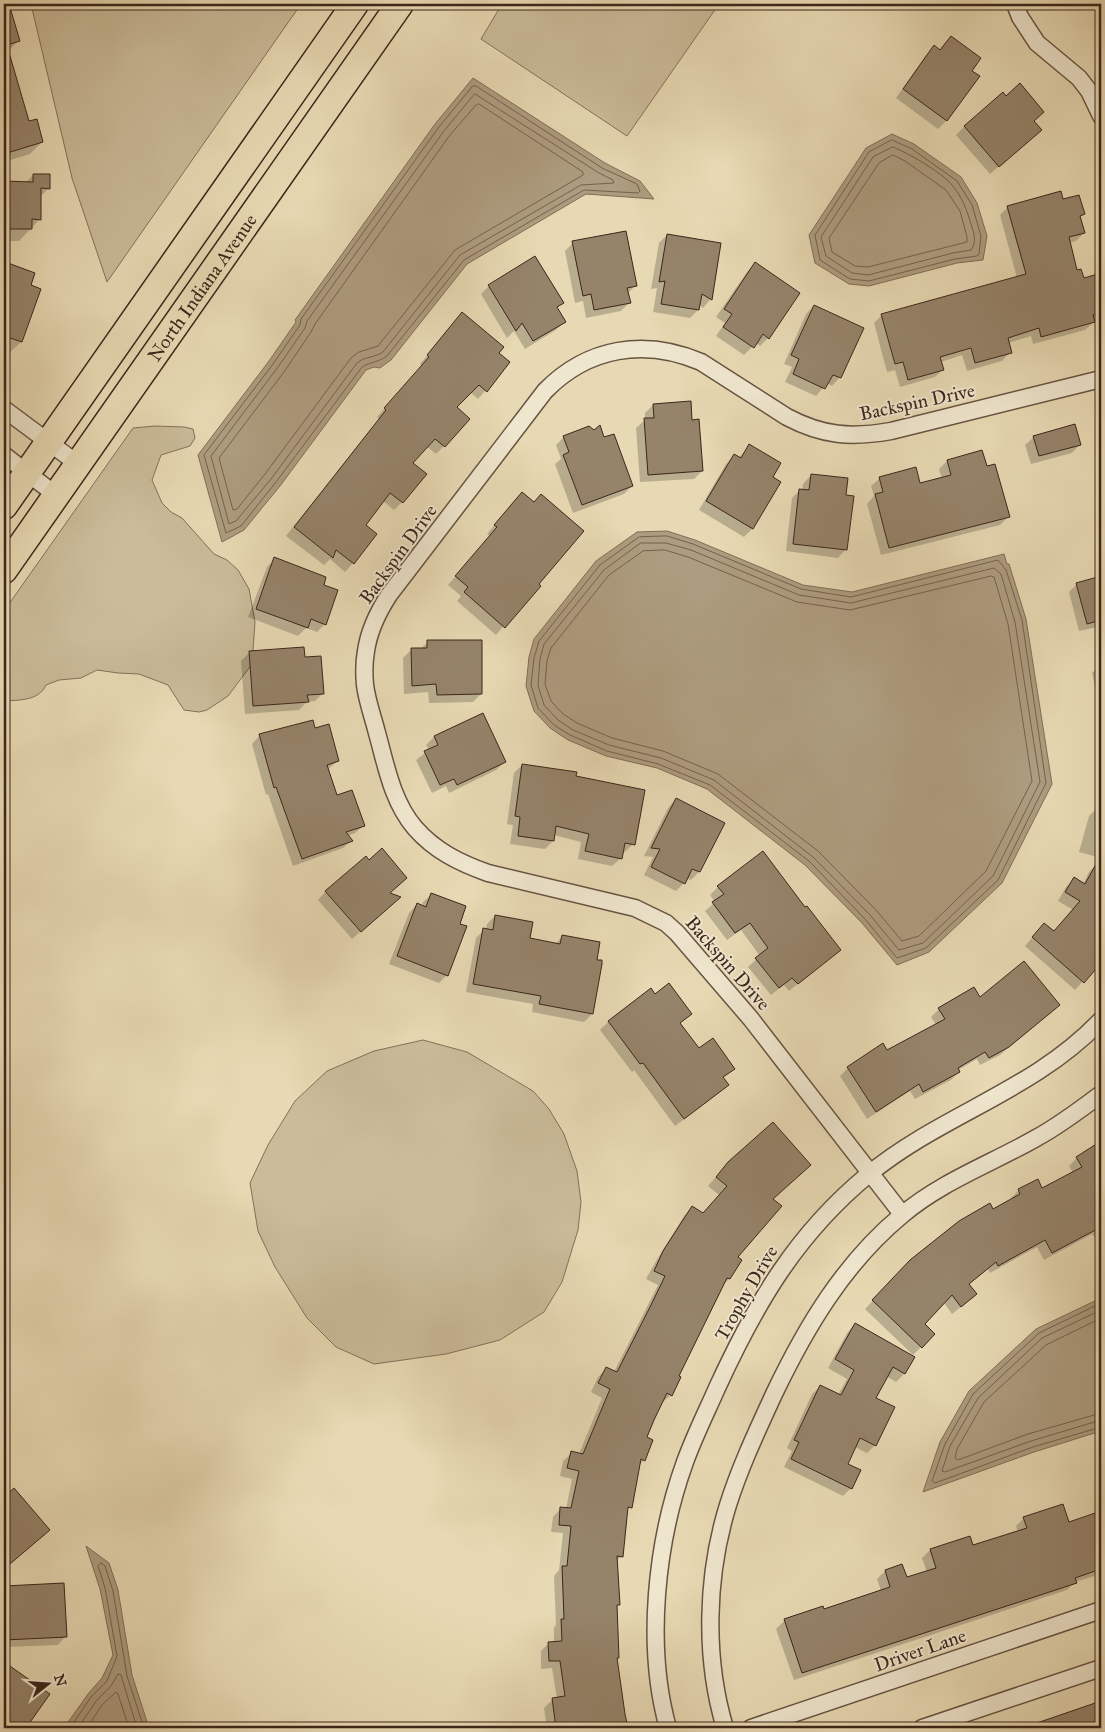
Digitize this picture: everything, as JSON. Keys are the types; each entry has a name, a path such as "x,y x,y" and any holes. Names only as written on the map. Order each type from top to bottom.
{"main road":[{"name":"North Indiana Avenue","path":"4,506 355,4"},
{"name":"North Indiana Avenue","path":"4,570 400,4"}],"street":[{"path":"1015,4 1020,17 1037,43 1079,78 1089,91 1101,116"},
{"name":"Backspin Drive","path":"902,1214 751,1019 677,933 666,923 652,915 620,904 488,873 470,867 442,852 416,828 406,816 390,782 368,701 364,671 366,651 379,610 389,595 545,391 572,368 600,356 616,351 655,349 687,356 701,362 802,425 828,433 847,435 865,435 890,431 1101,379"},
{"path":"4,409 78,464"},
{"path":"4,455 56,496"},
{"name":"Trophy Drive","path":"668,1728 658,1663 656,1619 658,1585 667,1526 685,1461 747,1324 782,1267 800,1243 816,1225 871,1173 929,1133 1009,1091 1038,1072 1065,1053 1101,1020"},
{"path":"725,1728 714,1677 711,1643 713,1583 720,1533 735,1483 754,1437 782,1378 816,1314 854,1263 902,1214 951,1182 1039,1137 1101,1094"},
{"name":"Driver Lane","path":"751,1728 1101,1610"},
{"path":"922,1728 1101,1668"}],"shaded area":[{"path":"31,4 301,4 107,282 72,178"},
{"path":"502,4 719,4 627,136 481,39"},
{"path":"155,426 193,429 195,438 190,446 161,455 152,480 162,503 171,512 182,518 214,554 227,560 238,570 249,589 255,622 252,664 228,696 207,710 199,712 184,710 168,685 139,674 97,670 81,678 59,680 46,685 39,694 28,699 4,701 4,611 133,428"},
{"path":"423,1040 467,1052 533,1091 549,1109 564,1134 577,1171 581,1202 578,1230 562,1282 544,1312 500,1340 446,1354 374,1364 336,1347 307,1318 275,1267 258,1231 250,1183 268,1145 295,1101 327,1071 374,1051"}],"water":[{"path":"473,78 605,163 640,181 654,199 586,194 467,264 391,360 380,368 374,367 366,370 280,486 244,530 222,542 198,455 269,361 296,322 295,320 435,124"},
{"path":"892,134 914,144 961,177 977,203 987,236 983,260 957,263 869,286 849,284 815,263 809,235 866,148"},
{"path":"667,531 695,540 803,585 852,592 1004,554 1007,564 1009,564 1026,619 1052,784 1002,883 929,952 897,965 862,923 805,865 707,789 657,768 606,756 568,740 550,728 534,711 526,686 529,657 534,639 596,561 637,532"},
{"path":"1101,1298 1101,1431 1034,1452 923,1492 940,1442 969,1391 1036,1329"},
{"path":"86,1546 109,1563 118,1590 132,1675 149,1728 64,1728 102,1678 113,1655 100,1589"}],"building":[{"path":"4,4 9,4 20,41 4,46"},
{"path":"951,36 981,58 972,71 980,76 947,121 903,89 934,45 940,50"},
{"path":"8,49 29,121 37,119 43,142 4,154 4,50"},
{"path":"1020,83 1044,112 1034,121 1042,130 999,167 964,126 1003,92 1006,96"},
{"path":"33,174 50,174 50,189 41,188 41,220 32,219 32,229 7,229 7,206 4,206 4,181 33,182"},
{"path":"1061,191 1063,199 1079,195 1085,214 1080,216 1085,233 1069,237 1077,270 1081,269 1084,278 1098,274 1101,285 1101,313 1093,315 1095,322 1041,337 1039,328 1008,338 1012,353 975,363 971,348 940,357 944,370 908,380 903,362 895,364 881,314 1026,274 1007,206"},
{"path":"626,231 637,286 627,288 631,303 594,310 591,294 583,296 572,241"},
{"path":"667,234 721,243 712,300 702,294 699,310 661,304 665,281 659,282"},
{"path":"535,256 564,303 557,307 566,322 533,341 522,323 516,331 488,285"},
{"path":"755,262 800,293 769,339 763,334 754,348 723,327 732,314 724,309"},
{"path":"8,263 35,273 31,285 41,289 22,342 4,336 4,274"},
{"path":"814,305 864,328 841,378 833,375 825,389 793,374 799,359 791,355"},
{"path":"462,312 504,347 499,353 510,362 487,392 479,385 457,407 470,419 445,447 435,439 413,463 427,474 403,503 390,493 366,525 377,534 354,564 336,550 333,558 294,527 386,410 384,408 429,357 427,355"},
{"path":"691,401 692,420 699,419 703,471 648,475 644,418 654,418 653,404"},
{"path":"1075,424 1081,445 1039,456 1033,436"},
{"path":"600,425 604,437 614,434 633,486 582,505 563,455 569,452 563,436 589,426 594,430"},
{"path":"749,444 781,463 773,477 781,482 753,529 706,501 734,454 741,458"},
{"path":"982,450 987,466 995,464 1010,517 889,548 875,494 883,492 879,477 916,467 920,483 951,475 947,460"},
{"path":"811,474 848,478 846,495 854,496 847,550 793,544 799,489 809,490"},
{"path":"522,492 534,502 541,494 584,531 505,628 464,592 468,587 455,576 497,527 494,525"},
{"path":"274,557 326,577 324,585 338,590 326,625 311,619 308,628 256,609"},
{"path":"1101,576 1101,620 1087,624 1076,583"},
{"path":"427,640 482,640 482,694 437,695 436,684 412,686 411,648 427,648"},
{"path":"304,647 305,657 321,656 324,694 307,695 309,702 253,706 249,651"},
{"path":"483,713 506,762 457,785 454,779 440,785 424,751 438,745 434,736"},
{"path":"313,720 315,728 329,724 339,761 327,765 337,795 352,790 365,826 346,832 353,841 302,859 276,787 274,788 259,734"},
{"path":"522,764 577,772 576,776 645,790 635,845 625,843 622,859 585,851 589,834 556,826 554,841 518,836 520,817 515,816"},
{"path":"676,798 725,823 700,872 692,869 685,884 651,867 660,849 651,848"},
{"path":"382,848 407,878 390,893 401,897 361,932 325,891 366,856 369,860"},
{"path":"763,851 805,907 807,906 841,950 798,984 792,978 779,988 755,958 768,948 750,923 735,933 712,902 724,894 717,886"},
{"path":"1101,855 1101,963 1084,983 1032,937 1044,923 1054,931 1080,901 1065,892 1074,877 1085,884"},
{"path":"431,893 466,906 460,924 467,926 448,976 397,956 417,903 426,907"},
{"path":"495,915 533,922 530,938 560,944 562,935 600,942 597,960 602,960 602,964 593,1014 539,1004 541,996 473,984 483,928 493,930"},
{"path":"1024,961 1060,1005 1009,1047 989,1058 985,1052 958,1068 960,1072 923,1092 919,1084 876,1112 847,1067 883,1043 887,1050 945,1019 938,1008 974,987 980,997"},
{"path":"669,983 692,1014 680,1023 699,1048 713,1038 735,1069 723,1077 729,1085 684,1119 643,1063 640,1064 608,1021 651,988 655,994"},
{"path":"773,1122 811,1165 773,1199 782,1206 738,1257 742,1260 730,1279 727,1278 679,1376 681,1377 672,1396 667,1393 654,1420 647,1437 653,1440 645,1461 641,1459 632,1508 628,1507 623,1557 617,1556 620,1605 617,1605 619,1658 617,1658 628,1728 556,1728 552,1698 565,1696 560,1661 549,1661 548,1642 562,1641 561,1619 564,1619 562,1566 567,1566 571,1526 559,1525 560,1507 571,1508 579,1471 567,1468 571,1451 583,1454 610,1389 598,1383 606,1367 617,1372 665,1276 654,1271 663,1251 692,1206 703,1213 727,1186 716,1177 728,1162"},
{"path":"1101,1141 1101,1227 1052,1253 1045,1240 998,1266 996,1262 969,1284 977,1294 961,1307 952,1295 925,1324 935,1334 922,1348 872,1300 910,1260 959,1221 990,1203 993,1209 1020,1194 1018,1189 1038,1179 1042,1188 1082,1167 1076,1157"},
{"path":"855,1323 915,1357 905,1374 893,1367 876,1398 895,1407 876,1446 860,1438 848,1464 861,1470 852,1489 791,1459 799,1442 794,1440 820,1385 841,1395 854,1370 835,1359"},
{"path":"14,1488 50,1530 4,1569 4,1497"},
{"path":"1063,1504 1069,1522 1101,1511 1101,1569 1075,1578 1077,1583 802,1673 784,1619 823,1606 824,1609 890,1587 885,1570 902,1564 907,1577 936,1568 930,1549 970,1536 973,1545 1027,1528 1023,1517"},
{"path":"64,1583 67,1637 4,1640 4,1586"},
{"path":"4,1662 50,1694 26,1728 4,1728"},
{"path":"1101,1701 1101,1728 1032,1728 1031,1725"}]}
